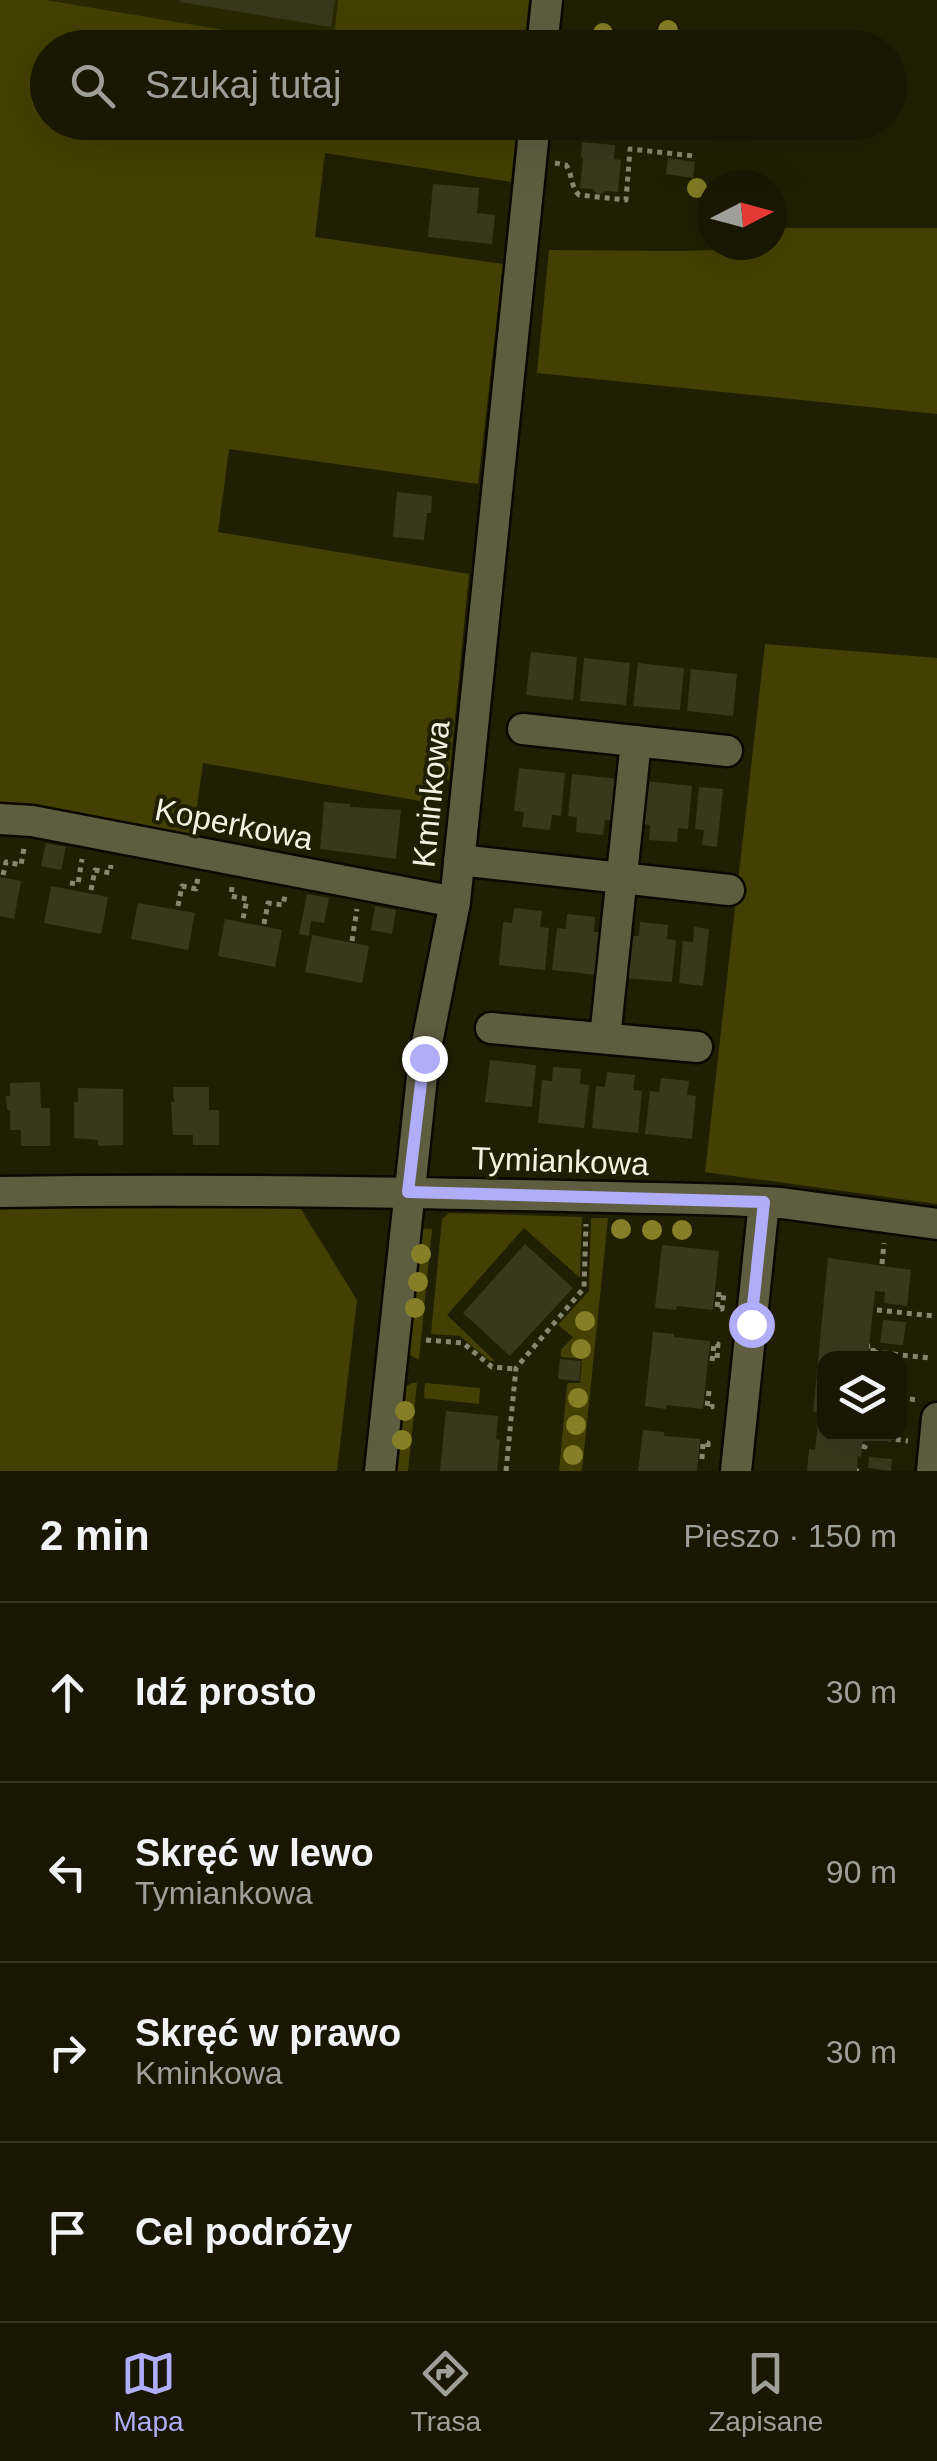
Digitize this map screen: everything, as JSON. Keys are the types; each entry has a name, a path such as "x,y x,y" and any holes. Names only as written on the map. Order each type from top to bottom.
{"street":[{"path":"544,30 547,0"},
{"name":"Kminkowa","path":"380,1471 424,1058 455,902 533,140"},
{"path":"523,729 726,751"},
{"path":"605,1038 636,741"},
{"name":"Koperkowa","path":"0,819 32,821 455,902"},
{"path":"459,860 730,890"},
{"path":"492,1028 697,1047"},
{"name":"Tymiankowa","path":"0,1192 408,1192 764,1202 937,1224"},
{"path":"736,1471 764,1202"},
{"path":"928,1420 932,1471"}],"path":[{"path":"531,160 566,165 578,195 626,200 630,149 694,156"},
{"path":"70,883 78,884 85,845"},
{"path":"3,875 6,862 22,865 25,846"},
{"path":"91,890 94,870 110,872 112,858"},
{"path":"178,906 182,886 196,889 200,863"},
{"path":"233,881 230,896 247,899 243,920"},
{"path":"264,924 268,903 284,906 286,891"},
{"path":"352,941 359,897"},
{"path":"506,1471 516,1369 584,1288 587,1212"},
{"path":"882,1264 886,1232"},
{"path":"877,1310 934,1316"},
{"path":"426,1340 463,1343 492,1367 516,1369"},
{"path":"907,1356 930,1358"},
{"path":"907,1404 928,1420"},
{"path":"862,1446 865,1447 866,1441"}],"shaded area":[{"path":"0,0 46,0 225,30 30,30 30,140 515,140 511,182 325,153 315,237 503,264 478,484 229,449 218,532 469,574 449,780 438,786 437,804 203,763 192,842 0,806"},
{"path":"45,0 338,0 335,30 225,30"},
{"path":"338,0 529,0 526,30 335,30"},
{"path":"787,228 937,228 937,414 537,373 549,250 697,250 697,260 787,260"},
{"path":"765,644 937,658 937,1204 705,1172"},
{"path":"299,1206 357,1300 337,1471 0,1471 0,1208"},
{"path":"449,1213 582,1217 579,1277 524,1228 447,1315 495,1361 460,1336 431,1334 442,1219"},
{"path":"591,1218 608,1218 582,1471 559,1471 567,1385 580,1383 582,1359 561,1357 561,1350 573,1337 558,1325 589,1291"},
{"path":"415,1228 432,1229 419,1360 405,1349"},
{"path":"417,1383 408,1471 392,1471 403,1388"},
{"path":"425,1383 480,1388 479,1404 424,1398"}],"building":[{"path":"180,0 335,0 331,27"},
{"path":"582,142 615,145 614,159 621,160 618,192 597,194 593,189 580,188"},
{"path":"668,158 695,162 693,178 666,174"},
{"path":"433,184 479,188 477,213 495,215 492,244 428,237"},
{"path":"397,492 432,496 424,540 393,537"},
{"path":"531,652 577,657 573,700 526,695"},
{"path":"584,658 630,663 626,705 580,701"},
{"path":"638,663 684,668 680,710 633,706"},
{"path":"691,669 737,674 733,716 687,711"},
{"path":"519,768 565,773 561,816 552,815 550,830 522,827 524,812 514,811"},
{"path":"572,774 619,779 614,821 605,820 603,835 576,832 577,817 568,816"},
{"path":"645,781 692,786 688,829 678,828 677,842 649,840 650,825 641,824"},
{"path":"699,787 723,789 717,847 702,845 704,830 695,829"},
{"path":"324,802 401,810 396,859 320,849"},
{"path":"46,843 66,847 61,870 41,866"},
{"path":"0,877 21,881 14,919 0,916"},
{"path":"51,886 108,897 101,934 44,923"},
{"path":"307,894 329,898 324,923 311,921 309,936 299,934"},
{"path":"138,903 195,913 188,950 131,939"},
{"path":"375,906 396,910 392,934 371,930"},
{"path":"514,908 542,911 540,927 549,928 545,970 499,965 503,922 512,923"},
{"path":"567,914 595,917 594,932 603,932 598,975 552,970 557,928 566,929"},
{"path":"225,919 282,930 275,967 218,956"},
{"path":"640,922 668,925 667,939 676,940 672,982 625,978 630,936 639,936"},
{"path":"694,927 709,929 703,986 679,983 683,941 693,942"},
{"path":"312,935 369,946 362,983 305,972"},
{"path":"490,1060 536,1065 532,1107 485,1102"},
{"path":"553,1067 581,1069 580,1084 589,1085 584,1128 538,1123 542,1080 552,1081"},
{"path":"607,1072 635,1075 633,1090 642,1091 638,1133 592,1128 596,1086 605,1087"},
{"path":"661,1078 689,1081 687,1095 696,1096 692,1139 645,1134 650,1091 659,1092"},
{"path":"40,1082 41,1108 50,1108 50,1146 21,1146 21,1130 10,1130 6,1096 10,1096 10,1083"},
{"path":"173,1087 209,1087 209,1110 219,1110 219,1145 193,1145 193,1135 173,1135"},
{"path":"78,1088 123,1089 123,1145 98,1146 98,1140 74,1138"},
{"path":"525,1244 573,1288 510,1356 463,1313"},
{"path":"662,1245 719,1251 713,1310 655,1308"},
{"path":"828,1258 911,1270 907,1306 884,1303 885,1292 875,1291 869,1351 819,1351"},
{"path":"883,1320 906,1322 903,1345 880,1343"},
{"path":"653,1332 710,1341 703,1409 645,1406"},
{"path":"560,1359 581,1361 579,1381 558,1379"},
{"path":"817,1371 817,1413 813,1412"},
{"path":"446,1411 498,1416 497,1471 440,1471"},
{"path":"643,1430 700,1439 697,1471 638,1471"},
{"path":"817,1431 817,1441 863,1441 857,1471 807,1471 809,1449 815,1450"},
{"path":"869,1457 892,1459 891,1471 868,1468"}],"route":[{"path":"424,1058 408,1192 764,1202 751,1324"}]}
